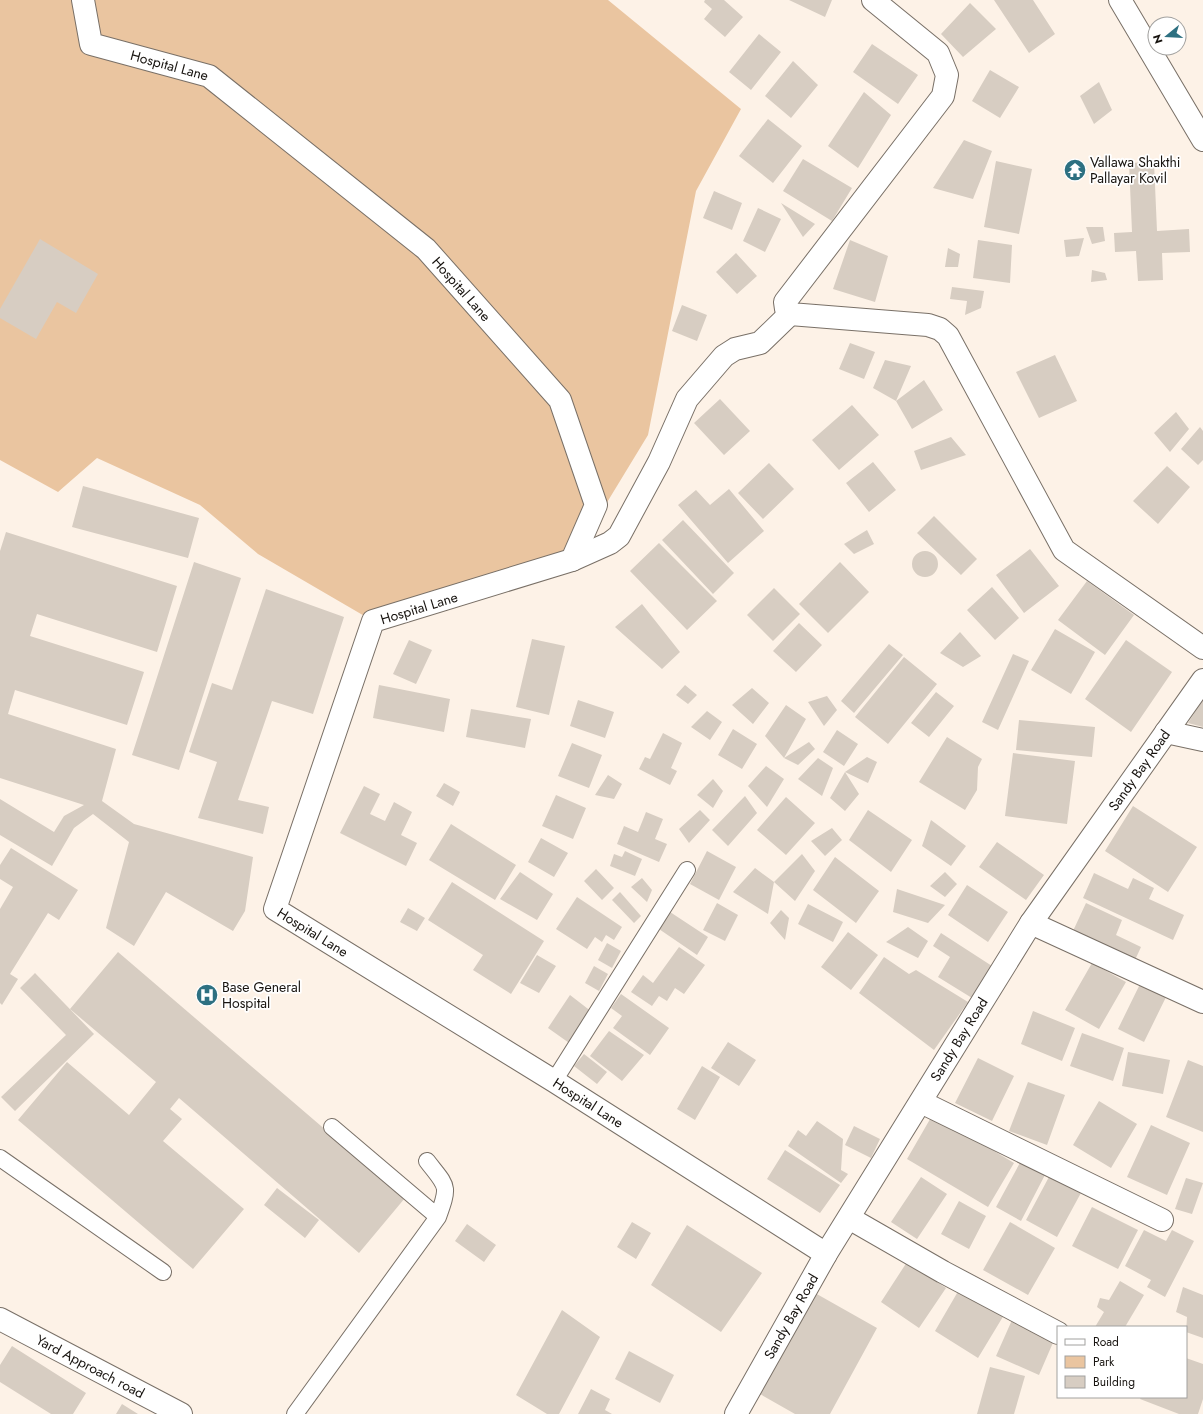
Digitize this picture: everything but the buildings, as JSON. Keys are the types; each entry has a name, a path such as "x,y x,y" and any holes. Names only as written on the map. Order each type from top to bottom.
{"street":[{"name":"Hospital Lane","path":"83,0 91,44 209,76 426,249 560,400 596,505 572,560 373,621 275,909 554,1082 826,1254"},
{"path":"873,0 938,53 947,75 943,96 785,302 786,309 790,314 928,325 940,329 948,336 1064,550 1203,648"},
{"path":"1120,0 1203,140"},
{"path":"572,560 610,543 619,536 659,462 687,399 724,356 735,349 760,343 790,314"},
{"name":"Sandy Bay Road","path":"736,1414 826,1254 1030,923 1203,680"},
{"path":"1166,732 1203,740"},
{"path":"1030,923 1203,1002"},
{"path":"921,1102 1162,1220"},
{"path":"849,1218 943,1272 1057,1332"},
{"name":"Yard Approach road","path":"0,1319 181,1414"}],"lane":[{"path":"554,1082 686,870"},
{"path":"332,1127 438,1216"},
{"path":"0,1158 163,1272"},
{"path":"295,1414 438,1216 446,1192 444,1183 427,1161"}],"green space":[{"path":"0,0 608,0 741,109 696,191 648,435 572,560 373,621 258,554 200,505 97,458 58,492 0,460"}],"place":[{"name":"Vallawa Shakthi Pallayar Kovil","path":"1075,170"},
{"name":"Base General Hospital","path":"207,995"}]}
